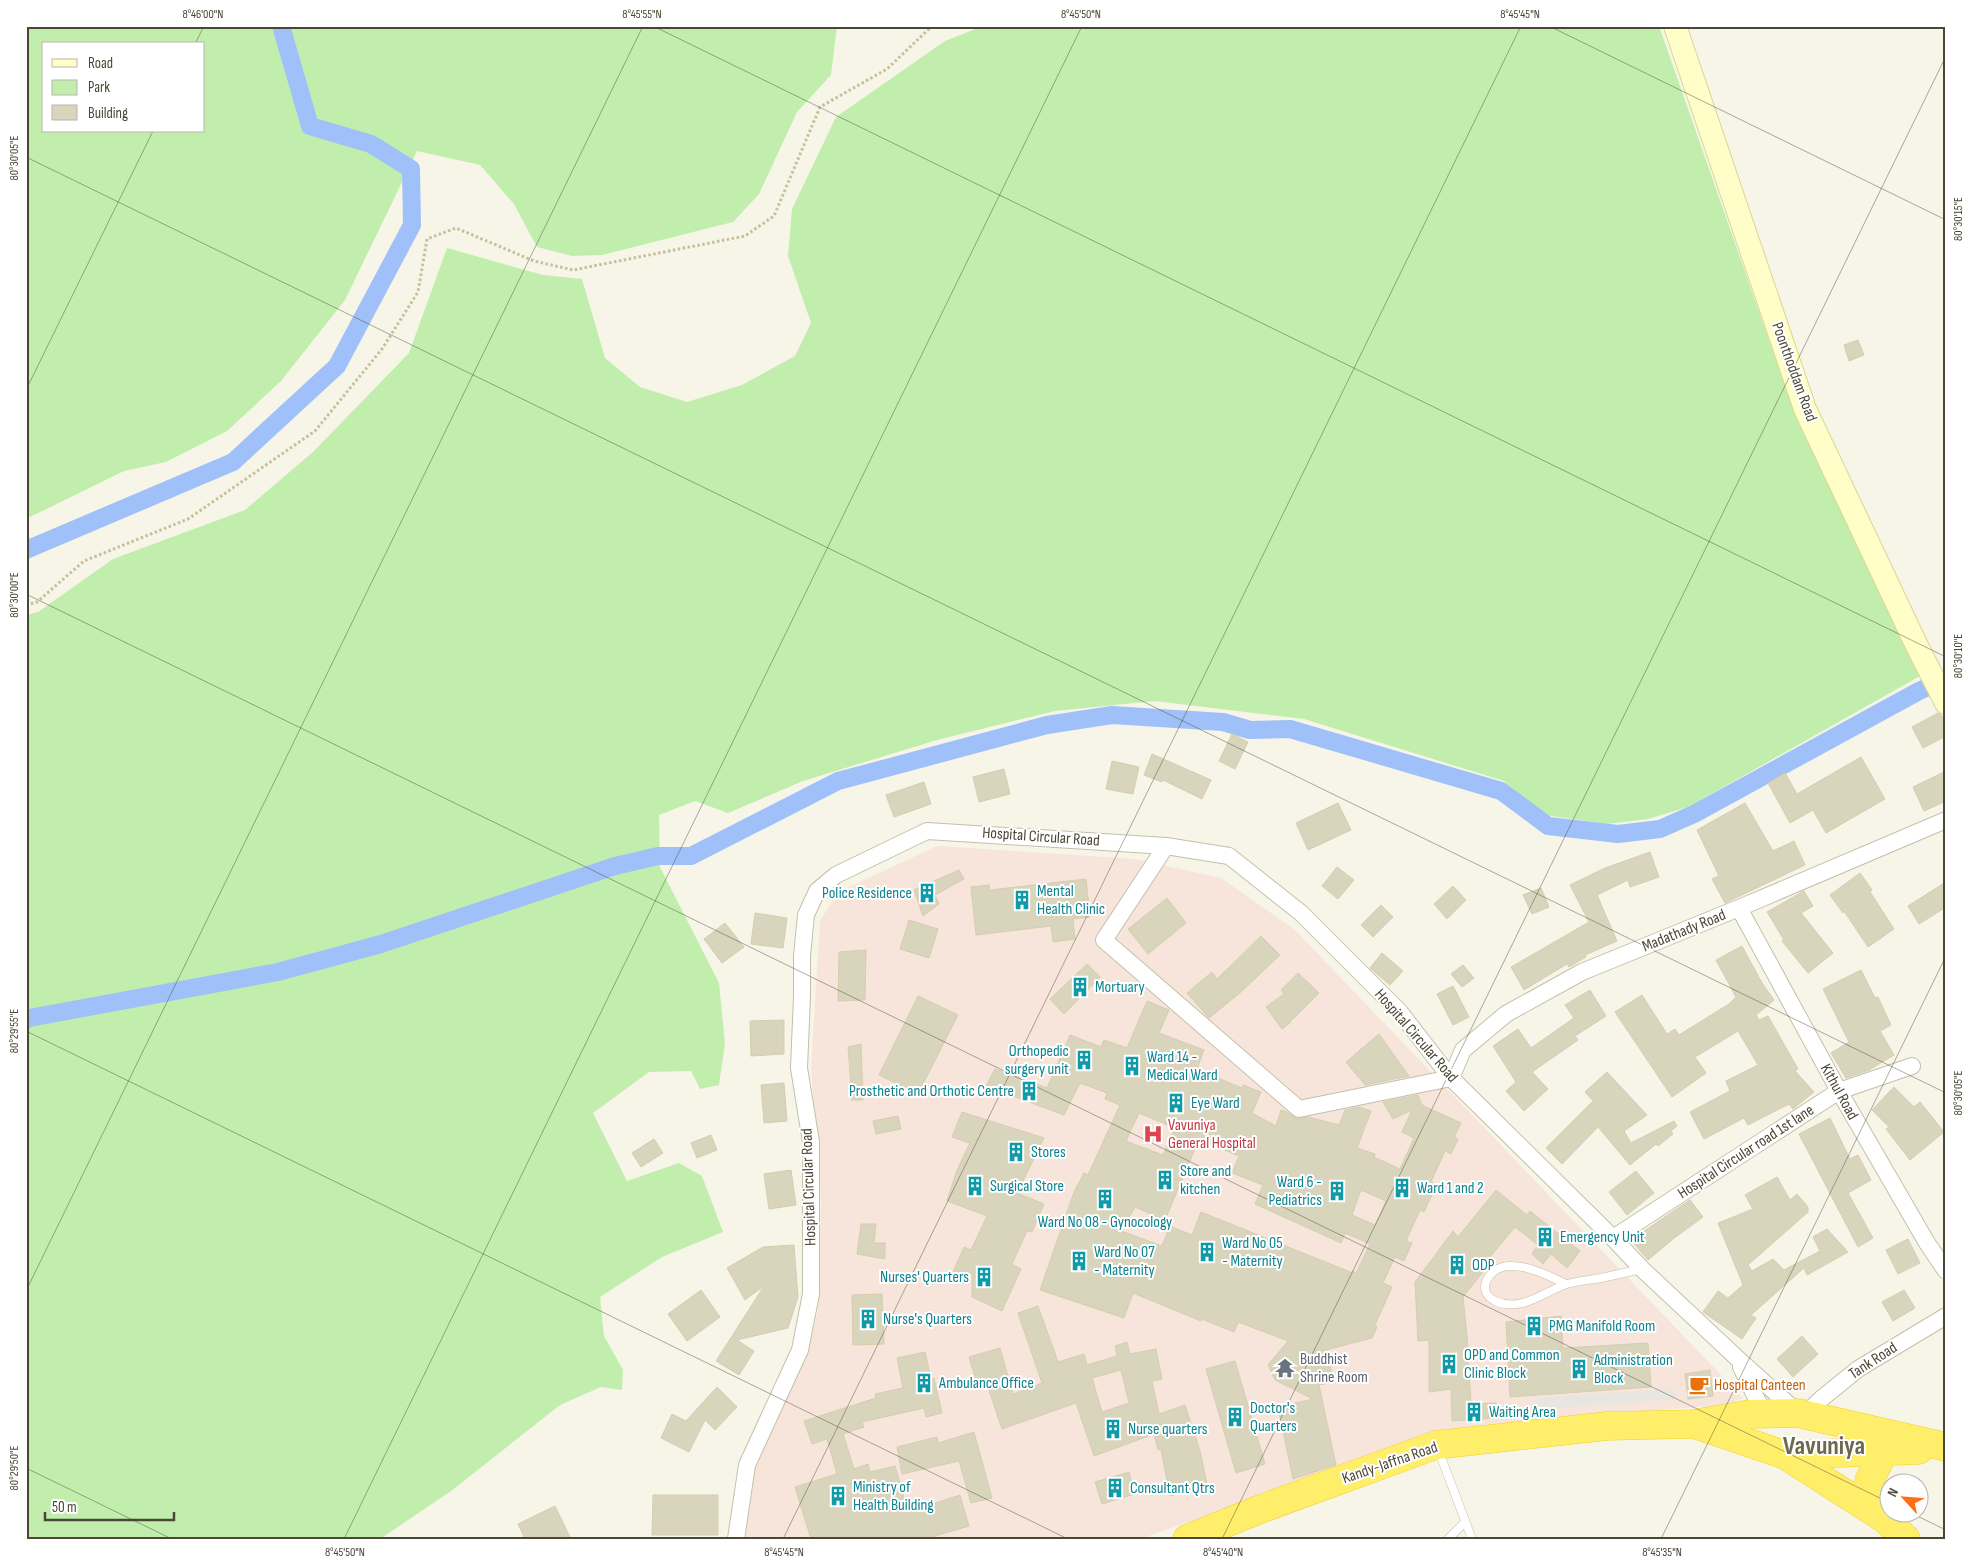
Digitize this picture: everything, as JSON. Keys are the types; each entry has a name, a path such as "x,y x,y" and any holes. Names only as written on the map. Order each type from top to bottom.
{"highway":[{"name":"Kandy-Jaffna Road","path":"1187,1539 1263,1508 1436,1445 1606,1426 1693,1424 1750,1414 1801,1414 1946,1448"},
{"name":"Hospital Circular Road","path":"1764,1414 1786,1455"},
{"path":"1801,1414 1836,1453 1878,1508 1906,1539"},
{"name":"Kandy-Jaffna Road","path":"1693,1424 1786,1455"},
{"path":"1786,1455 1946,1448"},
{"path":"1878,1508 1869,1481 1884,1452"},
{"path":"1786,1455 1878,1508"},
{"path":"1239,1539 1263,1508"}],"street":[{"name":"Poonthoddam Road","path":"1675,26 1805,409 1916,644 1946,703"},
{"name":"Madathady Road","path":"1451,1078 1463,1050 1506,1014 1582,972 1946,820"},
{"name":"Hospital Circular Road","path":"736,1539 747,1465 800,1350 811,1294 811,1142 799,1068 806,915 817,891 836,875 927,831 1166,846 1229,856 1301,913 1399,1011 1451,1078 1642,1269 1737,1358 1801,1414"},
{"path":"1166,846 1104,940 1300,1109 1451,1078"},
{"name":"Kithul Road","path":"1739,908 1838,1091 1927,1243 1946,1271"},
{"name":"Hospital Circular road 1st lane","path":"1613,1238 1838,1091 1912,1066"},
{"name":"Tank Road","path":"1801,1414 1858,1368 1946,1316"},
{"name":"Hospital Circular Road","path":"1737,1358 1764,1414"}],"lane":[{"path":"1566,1284 1538,1271 1510,1266 1497,1268 1487,1276 1486,1287 1488,1295 1495,1301 1508,1304 1527,1302 1566,1284 1642,1269"},
{"path":"1436,1445 1472,1539"},
{"path":"1448,1539 1465,1522"}],"path":[{"path":"26,605 37,602 84,561 188,519 315,431 382,349 418,292 427,239 456,228 534,261 573,270 746,236 774,216 820,107 887,69 932,26"}],"shaded area":[{"name":"Vavuniya General Hospital","path":"937,846 1135,859 1221,878 1295,930 1743,1398 1725,1405 1607,1414 1448,1431 1140,1539 745,1539 755,1465 808,1351 818,1311 821,1200 811,1068 820,921 832,902 849,887"},
{"path":"1673,1389 1676,1399 1536,1410 1535,1398"}],"green space":[{"path":"26,26 837,26 831,75 797,112 759,194 733,222 602,255 572,256 537,247 514,204 480,165 417,151 345,300 281,381 227,431 166,462 124,471 26,519"},
{"path":"983,26 1659,26 1792,406 1920,676 1688,807 1648,819 1607,824 1544,815 1504,781 1304,719 1155,701 1055,711 937,740 803,781 728,813 695,801 659,815 660,867 719,983 725,1043 719,1085 700,1089 691,1071 649,1072 593,1113 627,1181 679,1163 702,1176 723,1232 662,1257 600,1297 604,1336 623,1370 622,1390 601,1387 560,1405 451,1491 380,1539 26,1539 26,615 38,612 113,559 245,510 313,452 409,353 447,248 543,275 582,279 605,358 640,387 687,402 742,385 795,356 811,323 788,256 792,209 836,117 945,41"}],"building":[{"path":"1858,340 1864,355 1849,361 1844,345"},
{"path":"1938,713 1946,724 1946,736 1923,748 1912,727"},
{"path":"1232,734 1248,742 1235,769 1219,761"},
{"path":"1152,754 1211,780 1202,799 1163,780 1162,782 1144,775"},
{"path":"1861,757 1885,799 1826,833 1813,810 1790,823 1768,783 1785,773 1797,794"},
{"path":"1112,761 1139,767 1133,794 1106,789"},
{"path":"1004,769 1010,794 979,802 973,777"},
{"path":"1946,771 1946,801 1924,811 1913,787"},
{"path":"924,782 931,804 894,817 886,795"},
{"path":"1338,803 1351,830 1308,850 1296,823"},
{"path":"1745,803 1773,851 1794,841 1805,865 1725,903 1712,879 1719,876 1697,830"},
{"path":"1650,852 1659,877 1630,887 1628,880 1597,895 1617,941 1585,955 1586,957 1569,967 1567,964 1524,990 1511,967 1589,922 1570,885 1605,868"},
{"path":"1337,867 1354,880 1338,899 1322,886"},
{"path":"959,870 964,879 935,895 939,904 923,916 914,890"},
{"path":"1860,873 1894,929 1868,947 1844,911 1843,913 1830,895"},
{"path":"1086,879 1090,917 1073,919 1075,939 1053,942 1051,926 976,935 971,887 989,885 990,890"},
{"path":"1946,882 1946,907 1919,924 1908,906"},
{"path":"1453,886 1466,900 1447,919 1434,904"},
{"path":"1541,888 1549,907 1532,914 1523,895"},
{"path":"1804,891 1813,906 1801,913 1833,953 1808,973 1782,941 1784,940 1767,912"},
{"path":"1167,898 1186,923 1148,954 1128,929"},
{"path":"1381,905 1393,917 1373,937 1361,925"},
{"path":"755,913 787,918 783,948 751,944"},
{"path":"909,920 938,929 929,958 900,949"},
{"path":"725,923 744,947 722,963 704,939"},
{"path":"1261,936 1280,955 1241,992 1209,1018 1187,993 1212,972 1217,979"},
{"path":"1742,946 1762,983 1774,1000 1756,1015 1759,1020 1768,1016 1798,1069 1795,1071 1814,1092 1793,1109 1789,1104 1748,1125 1744,1118 1704,1139 1690,1112 1730,1091 1726,1081 1758,1065 1738,1031 1695,1057 1706,1073 1672,1097 1615,1012 1642,995 1667,1034 1675,1029 1679,1035 1729,1004 1736,997 1716,960"},
{"path":"866,950 865,1000 838,1001 839,952"},
{"path":"1382,953 1403,971 1390,985 1370,968"},
{"name":"Mortuary","path":"1087,964 1100,977 1064,1014 1050,999"},
{"path":"1463,965 1474,978 1462,987 1451,974"},
{"path":"1861,970 1875,998 1878,997 1891,1025 1880,1031 1894,1055 1869,1070 1846,1078 1831,1053 1849,1042 1823,989"},
{"path":"1298,973 1319,993 1282,1029 1266,1007 1284,994 1281,990"},
{"path":"1453,986 1469,1017 1453,1025 1437,994"},
{"path":"1590,990 1606,1016 1575,1036 1578,1040 1532,1072 1548,1089 1524,1111 1506,1091 1516,1082 1493,1046 1518,1029 1531,1048 1574,1018 1565,1005"},
{"path":"918,996 958,1015 918,1094 879,1075"},
{"path":"1147,1001 1169,1010 1159,1033 1204,1050 1197,1069 1242,1088 1243,1085 1261,1092 1252,1113 1276,1126 1281,1110 1297,1119 1308,1117 1339,1125 1345,1110 1359,1107 1371,1111 1357,1148 1375,1154 1374,1157 1400,1169 1414,1138 1402,1132 1412,1110 1393,1119 1383,1102 1418,1095 1422,1105 1461,1123 1454,1137 1458,1139 1451,1154 1445,1151 1431,1182 1437,1184 1424,1212 1420,1210 1406,1241 1412,1243 1404,1261 1395,1257 1383,1283 1392,1287 1375,1325 1377,1327 1372,1338 1326,1350 1334,1382 1319,1385 1336,1465 1293,1479 1278,1407 1313,1399 1275,1380 1268,1365 1288,1341 1238,1322 1234,1332 1202,1319 1201,1321 1133,1293 1124,1318 1040,1290 1074,1192 1084,1173 1088,1175 1120,1105 1105,1099 1107,1093 1080,1083 1064,1115 986,1086 995,1069 1047,1088 1070,1035 1101,1047 1104,1040 1127,1048","holes":["1139,1113 1175,1128 1163,1155 1126,1141","1199,1139 1239,1156 1232,1173 1263,1185 1255,1204 1341,1243 1345,1233 1370,1244 1356,1273 1353,1271 1353,1273 1201,1212 1192,1235 1170,1226 1162,1246 1121,1231 1135,1207 1165,1220","1361,1190 1386,1201 1375,1225 1352,1215"]},
{"path":"784,1020 784,1054 751,1056 750,1021"},
{"path":"1379,1034 1409,1076 1365,1085 1346,1062"},
{"path":"861,1044 863,1100 852,1100 848,1047"},
{"path":"1607,1072 1647,1115 1624,1131 1631,1143 1674,1121 1677,1126 1671,1131 1673,1134 1658,1146 1656,1144 1630,1165 1598,1127 1562,1164 1546,1148 1593,1101 1585,1092"},
{"path":"784,1083 787,1121 764,1123 761,1085"},
{"path":"1894,1087 1914,1107 1920,1102 1944,1132 1910,1160 1886,1129 1889,1127 1872,1110"},
{"path":"962,1112 1044,1138 1017,1193 1044,1204 1032,1232 1027,1231 1012,1264 1021,1269 1002,1311 972,1297 972,1273 953,1272 964,1247 971,1250 987,1216 947,1201 957,1170 970,1143 952,1137"},
{"path":"898,1116 901,1129 876,1134 873,1121"},
{"path":"1830,1118 1850,1159 1858,1155 1871,1180 1848,1193 1873,1238 1858,1247 1799,1134"},
{"path":"711,1135 717,1150 697,1158 691,1143"},
{"path":"654,1139 663,1153 641,1167 632,1153"},
{"path":"791,1170 796,1205 769,1209 764,1174"},
{"path":"1636,1171 1654,1193 1627,1215 1609,1192"},
{"path":"1777,1177 1790,1200 1797,1194 1808,1207 1808,1212 1748,1265 1752,1271 1773,1259 1784,1270 1820,1251 1813,1237 1827,1229 1848,1252 1807,1275 1804,1268 1751,1315 1756,1318 1742,1339 1703,1312 1718,1291 1728,1298 1743,1285 1718,1223 1753,1209 1745,1195"},
{"name":"ODP","path":"1496,1190 1527,1215 1530,1211 1580,1251 1567,1268 1551,1254 1543,1264 1532,1254 1538,1245 1515,1227 1485,1263 1487,1267 1463,1297 1471,1404 1496,1403 1497,1418 1452,1421 1451,1389 1429,1392 1429,1340 1418,1341 1415,1282 1453,1231 1458,1237"},
{"path":"1690,1200 1703,1217 1648,1260 1631,1240"},
{"path":"861,1224 876,1224 874,1243 885,1243 885,1259 857,1254"},
{"path":"1908,1239 1920,1263 1898,1274 1886,1250"},
{"path":"794,1245 798,1297 788,1328 737,1340 754,1351 739,1375 716,1361 764,1286 745,1300 727,1268 763,1247"},
{"path":"701,1290 720,1317 687,1341 668,1314"},
{"path":"1904,1290 1915,1308 1893,1321 1882,1302"},
{"name":"Nurse's Quarters","path":"882,1294 884,1344 853,1345 852,1295"},
{"path":"1038,1306 1058,1362 1084,1354 1087,1365 1117,1356 1115,1346 1127,1342 1130,1354 1156,1349 1162,1379 1152,1381 1159,1414 1185,1405 1200,1451 1207,1484 1170,1496 1161,1449 1158,1450 1154,1434 1094,1456 1076,1403 1002,1429 988,1387 979,1390 969,1357 1000,1348 1013,1394 1042,1383 1018,1313","holes":["1121,1370 1129,1403 1102,1412 1092,1378"]},
{"name":"Administration Block","path":"1561,1316 1563,1348 1648,1343 1651,1387 1510,1397 1506,1322"},
{"path":"1802,1336 1818,1354 1793,1377 1777,1359"},
{"path":"925,1352 931,1379 934,1378 942,1413 926,1417 924,1408 862,1422 864,1427 843,1434 854,1469 868,1464 870,1472 895,1466 908,1512 960,1495 969,1526 925,1539 811,1539 795,1487 837,1474 827,1439 812,1444 804,1421 876,1398 875,1394 903,1388 897,1358"},
{"name":"Doctor's Quarters","path":"1235,1361 1265,1464 1236,1473 1206,1369"},
{"name":"Hospital Canteen","path":"1710,1370 1713,1396 1688,1399 1685,1374"},
{"path":"717,1387 737,1407 715,1430 705,1420 689,1452 661,1438 672,1414 686,1421"},
{"path":"974,1432 992,1498 971,1503 959,1461 902,1474 897,1447 937,1437 938,1443"},
{"name":"Consultant Qtrs","path":"1129,1472 1135,1494 1102,1504 1095,1482"},
{"path":"653,1495 718,1495 718,1535 652,1535"},
{"path":"555,1506 571,1539 525,1539 518,1524"}],"waterway":[{"path":"26,550 233,462 337,366 412,225 411,169 371,144 310,126 281,26"},
{"path":"26,1020 278,972 381,944 615,866 658,856 691,856 838,781 1047,725 1112,715 1223,722 1250,730 1290,729 1501,791 1548,826 1618,834 1660,829 1694,814 1919,691 1946,679"}],"place":[{"name":"Police Residence","path":"927,893"},
{"name":"Mental Health Clinic","path":"1022,900"},
{"name":"Mortuary","path":"1080,987"},
{"name":"Orthopedic surgery unit","path":"1084,1060"},
{"name":"Ward 14 - Medical Ward","path":"1132,1066"},
{"name":"Prosthetic and Orthotic Centre","path":"1029,1091"},
{"name":"Eye Ward","path":"1176,1103"},
{"name":"Vavuniya General Hospital","path":"1153,1134"},
{"name":"Stores","path":"1016,1152"},
{"name":"Store and kitchen","path":"1165,1180"},
{"name":"Surgical Store","path":"975,1186"},
{"name":"Ward 1 and 2","path":"1402,1188"},
{"name":"Ward 6 - Pediatrics","path":"1337,1191"},
{"name":"Ward No 08 - Gynocology","path":"1105,1199"},
{"name":"Emergency Unit","path":"1545,1237"},
{"name":"Ward No 05 - Maternity","path":"1207,1252"},
{"name":"Ward No 07 - Maternity","path":"1079,1261"},
{"name":"ODP","path":"1457,1265"},
{"name":"Nurses' Quarters","path":"984,1277"},
{"name":"Nurse's Quarters","path":"868,1319"},
{"name":"PMG Manifold Room","path":"1534,1326"},
{"name":"OPD and Common Clinic Block","path":"1449,1364"},
{"name":"Buddhist Shrine Room","path":"1285,1368"},
{"name":"Administration Block","path":"1579,1369"},
{"name":"Ambulance Office","path":"924,1383"},
{"name":"Hospital Canteen","path":"1699,1385"},
{"name":"Waiting Area","path":"1474,1412"},
{"name":"Doctor's Quarters","path":"1235,1417"},
{"name":"Nurse quarters","path":"1113,1429"},
{"name":"Consultant Qtrs","path":"1115,1488"},
{"name":"Ministry of Health Building","path":"838,1496"}],"district":[{"name":"Vavuniya","path":"1824,1446"}]}
